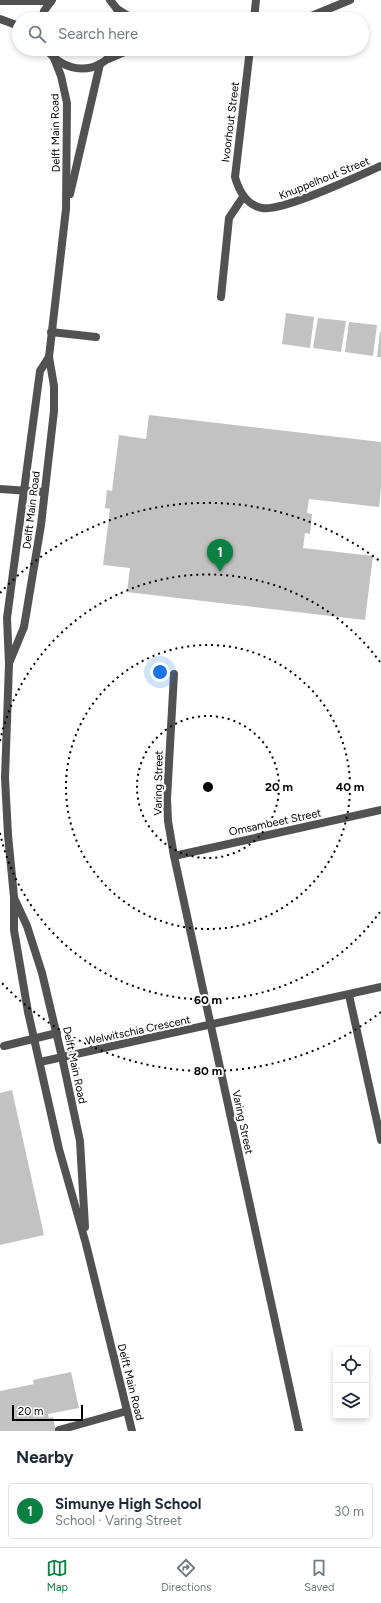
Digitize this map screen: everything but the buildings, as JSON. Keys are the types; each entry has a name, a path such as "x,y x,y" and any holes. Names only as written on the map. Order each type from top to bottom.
{"street":[{"path":"0,1 52,0"},
{"path":"44,12 52,0"},
{"path":"110,0 118,12"},
{"path":"255,12 256,0"},
{"path":"321,12 350,0"},
{"path":"117,9 122,12"},
{"path":"0,19 12,23"},
{"path":"54,58 64,65 76,69 89,68 115,56"},
{"name":"Ivoorhout Street","path":"249,56 235,177 238,188 243,197 252,204"},
{"name":"Delft Main Road","path":"9,664 24,627 41,525 54,411 54,386 49,357 66,209 68,103 61,76 54,58"},
{"name":"Delft Main Road","path":"66,209 100,64"},
{"name":"Knuppelhout Street","path":"252,204 261,208 281,207 381,166"},
{"path":"221,297 229,218 243,197"},
{"path":"51,332 96,337"},
{"name":"Delft Main Road","path":"49,357 40,371 7,618 9,664 5,778 8,835 14,897 14,930 34,1039 59,1149 86,1244 132,1431"},
{"path":"0,489 44,492"},
{"name":"Varing Street","path":"174,674 167,799 174,856 299,1431"},
{"name":"Omsambeet Street","path":"174,856 381,810"},
{"name":"Delft Main Road","path":"14,897 27,926 34,948 57,1033 80,1141 86,1244"},
{"name":"Welwitschia Crescent","path":"40,1062 381,987"},
{"path":"349,995 381,1140"},
{"path":"4,1046 57,1033"},
{"path":"59,1430 127,1412"}],"place":[{"name":"Simunye High School","path":"220,572"}]}
